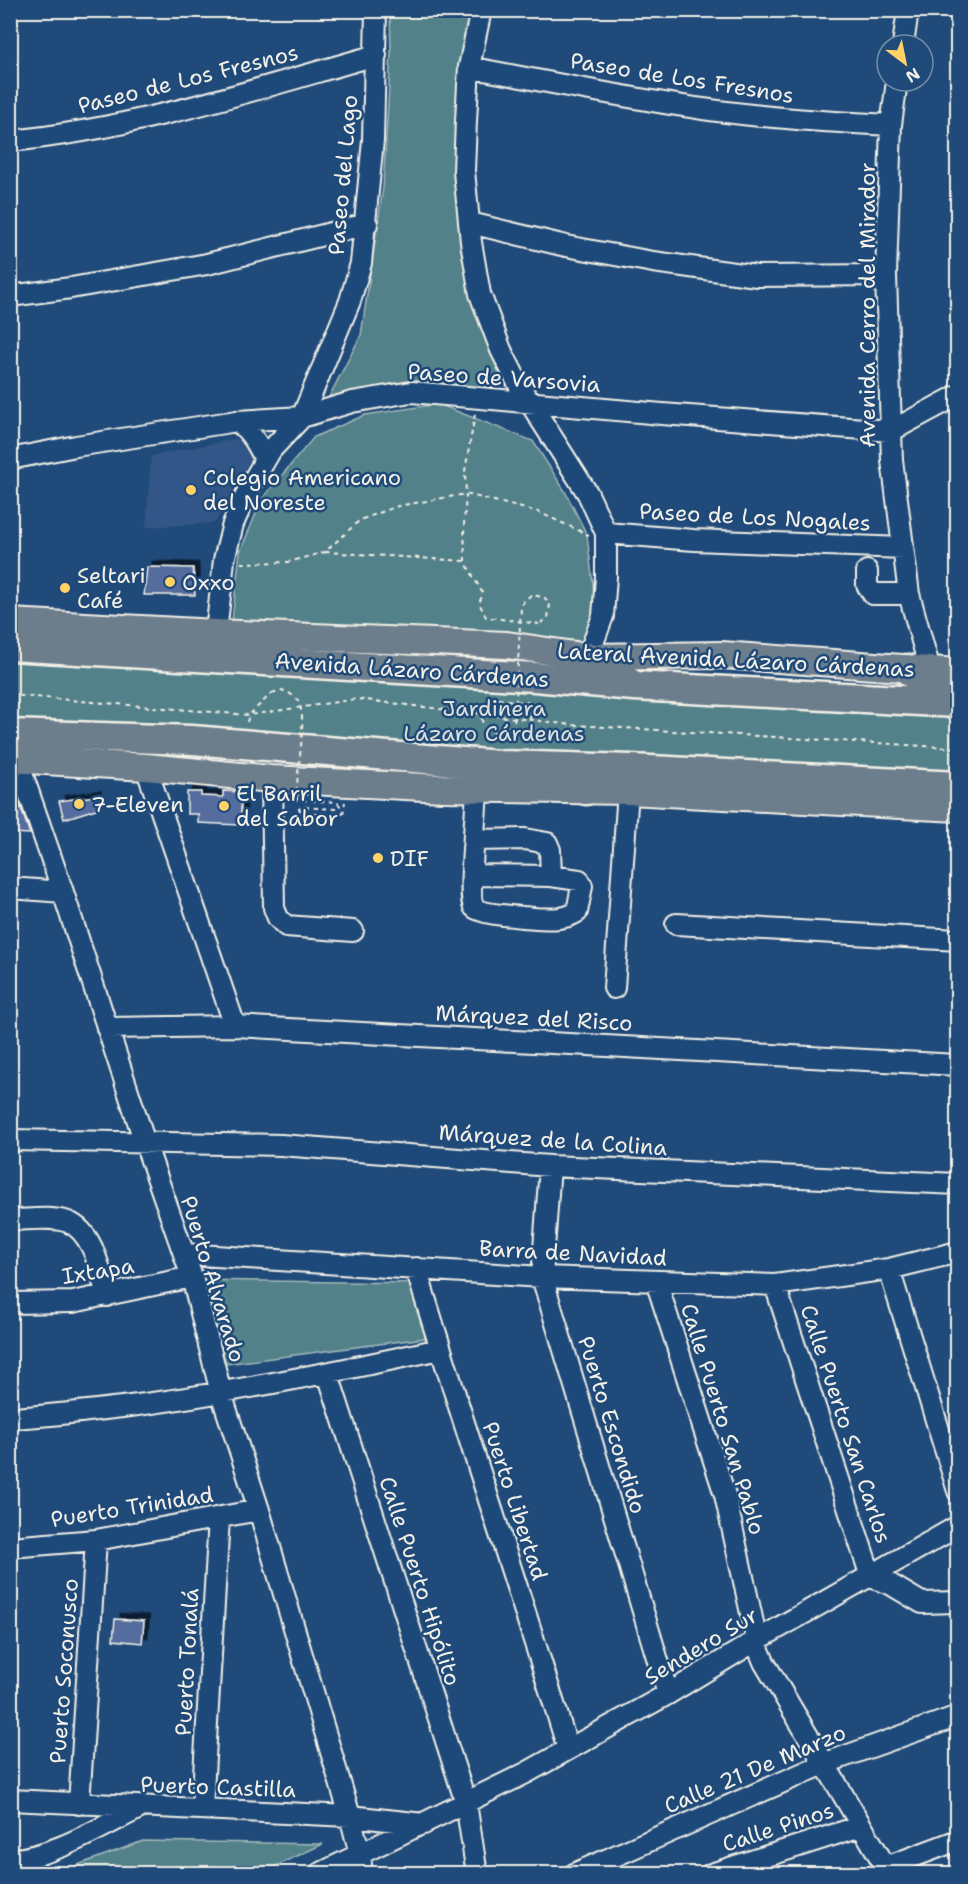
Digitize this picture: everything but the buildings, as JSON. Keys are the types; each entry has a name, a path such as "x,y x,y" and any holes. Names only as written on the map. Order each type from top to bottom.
{"highway":[{"name":"Avenida Lázaro Cárdenas","path":"10,646 535,677 634,686 954,703"},
{"path":"588,657 634,686"},
{"path":"918,669 954,703"},
{"path":"13,750 192,740 500,765 632,769 957,786"},
{"path":"500,765 586,790"}],"main road":[{"name":"Lateral Avenida Lázaro Cárdenas","path":"10,622 507,645 588,657 722,656 957,672"},
{"path":"13,750 146,767 273,779 477,788 628,791 957,808"}],"street":[{"name":"Paseo del Lago","path":"216,633 224,560 233,524 250,486 271,450 302,417 350,302 361,262 367,224 373,140 376,10"},
{"path":"481,10 469,67 464,171 471,242 480,294 489,322 511,371 588,494 606,533 603,616 588,657"},
{"path":"905,33 908,10"},
{"name":"Paseo de Los Fresnos","path":"10,141 101,127 182,109 376,55"},
{"name":"Paseo de Los Fresnos","path":"469,67 702,109 791,120 891,125"},
{"name":"Avenida Cerro del Mirador","path":"895,93 891,125 886,275 891,431 918,669"},
{"path":"470,223 566,246 653,262 757,276 886,275"},
{"path":"10,296 71,288 207,264 367,224"},
{"name":"Paseo de Varsovia","path":"10,459 76,446 237,421 302,417 352,402 411,392 532,404 891,431"},
{"path":"891,431 957,395"},
{"path":"237,421 255,439 265,460"},
{"name":"Paseo de Los Nogales","path":"606,533 694,540 903,548"},
{"path":"867,571 867,585 873,594 909,594"},
{"name":"Puerto Alvarado","path":"13,750 192,1276 221,1394 259,1510 350,1816 361,1864"},
{"path":"146,767 235,1026"},
{"path":"273,779 274,908 278,918 286,926 353,932"},
{"path":"472,875 550,876 579,880 582,886 576,912 570,917 506,916 477,909 472,905 472,875 477,788"},
{"path":"614,988 628,791"},
{"path":"474,840 525,839 547,843 550,850 550,876"},
{"path":"10,888 63,892"},
{"path":"676,924 957,940"},
{"name":"Márquez del Risco","path":"107,1028 235,1026 957,1065"},
{"name":"Márquez de la Colina","path":"10,1140 281,1145 550,1166 957,1184"},
{"name":"Puerto Escondido","path":"550,1166 542,1277 668,1695"},
{"path":"10,1220 54,1220 68,1222 77,1228 90,1245 107,1296"},
{"name":"Barra de Navidad","path":"184,1254 542,1277 775,1285 890,1269 957,1252"},
{"name":"Puerto Libertad","path":"417,1268 440,1349 568,1749"},
{"path":"890,1269 957,1491"},
{"name":"Ixtapa","path":"10,1303 73,1302 192,1276"},
{"name":"Calle Puerto San Pablo","path":"656,1281 726,1495 757,1640 764,1662 888,1870"},
{"name":"Calle Puerto San Carlos","path":"775,1285 871,1577"},
{"path":"10,1418 49,1417 221,1394 328,1374 440,1349"},
{"name":"Calle Puerto Hipólito","path":"328,1374 466,1803 477,1874"},
{"name":"Puerto Trinidad","path":"10,1548 96,1540 259,1510"},
{"name":"Puerto Tonalá","path":"202,1809 219,1518"},
{"name":"Sendero Sur","path":"319,1874 361,1864 424,1824 668,1695 757,1640 957,1526"},
{"name":"Puerto Soconusco","path":"79,1804 96,1540"},
{"path":"871,1577 890,1584 922,1602 957,1602"},
{"name":"Calle 21 De Marzo","path":"574,1874 596,1869 826,1763 957,1716"},
{"name":"Puerto Castilla","path":"10,1800 141,1808 350,1816 424,1824"},
{"path":"10,1860 28,1858 51,1851 141,1808"},
{"name":"Calle Pinos","path":"711,1874 861,1826"},
{"path":"888,1870 957,1840"}],"path":[{"path":"479,398 473,418 465,471 464,524 465,561 483,594 479,603 486,617 539,624 548,618 550,604 544,597 531,595 521,607 515,719 511,727 500,733 489,730 484,724 482,718 484,707 492,701 498,699 531,703"},
{"path":"325,552 360,520 398,506 466,494 538,512 587,535 606,533"},
{"path":"224,560 238,564 288,562 325,552 465,561"},
{"path":"249,715 272,693 282,690 292,695 300,703 297,800 337,802 340,806 336,809 303,807 299,809 303,814 343,814"},
{"path":"530,720 532,694"},
{"path":"10,695 249,715 357,699 573,725 957,748"}],"shaded area":[{"name":"Colegio Americano del Noreste","path":"236,439 254,453 215,523 146,527 151,456"}],"green space":[{"path":"390,11 473,11 462,70 476,300 500,377 497,387 412,381 329,397 361,335 383,188 391,52"},
{"path":"438,404 533,441 565,491 587,535 597,617 592,641 231,629 240,552 262,499 314,437 365,415"},
{"name":"Jardinera Lázaro Cárdenas","path":"10,650 957,711 957,785 11,721"},
{"path":"197,1280 418,1283 432,1337 226,1364"},
{"path":"143,1841 323,1844 261,1873 56,1873"}],"place":[{"name":"Colegio Americano del Noreste","path":"191,490"},
{"name":"Oxxo","path":"170,582"},
{"name":"Seltari Café","path":"65,588"},
{"name":"7-Eleven","path":"79,804"},
{"name":"El Barril del Sabor","path":"224,806"},
{"name":"DIF","path":"378,858"}]}
